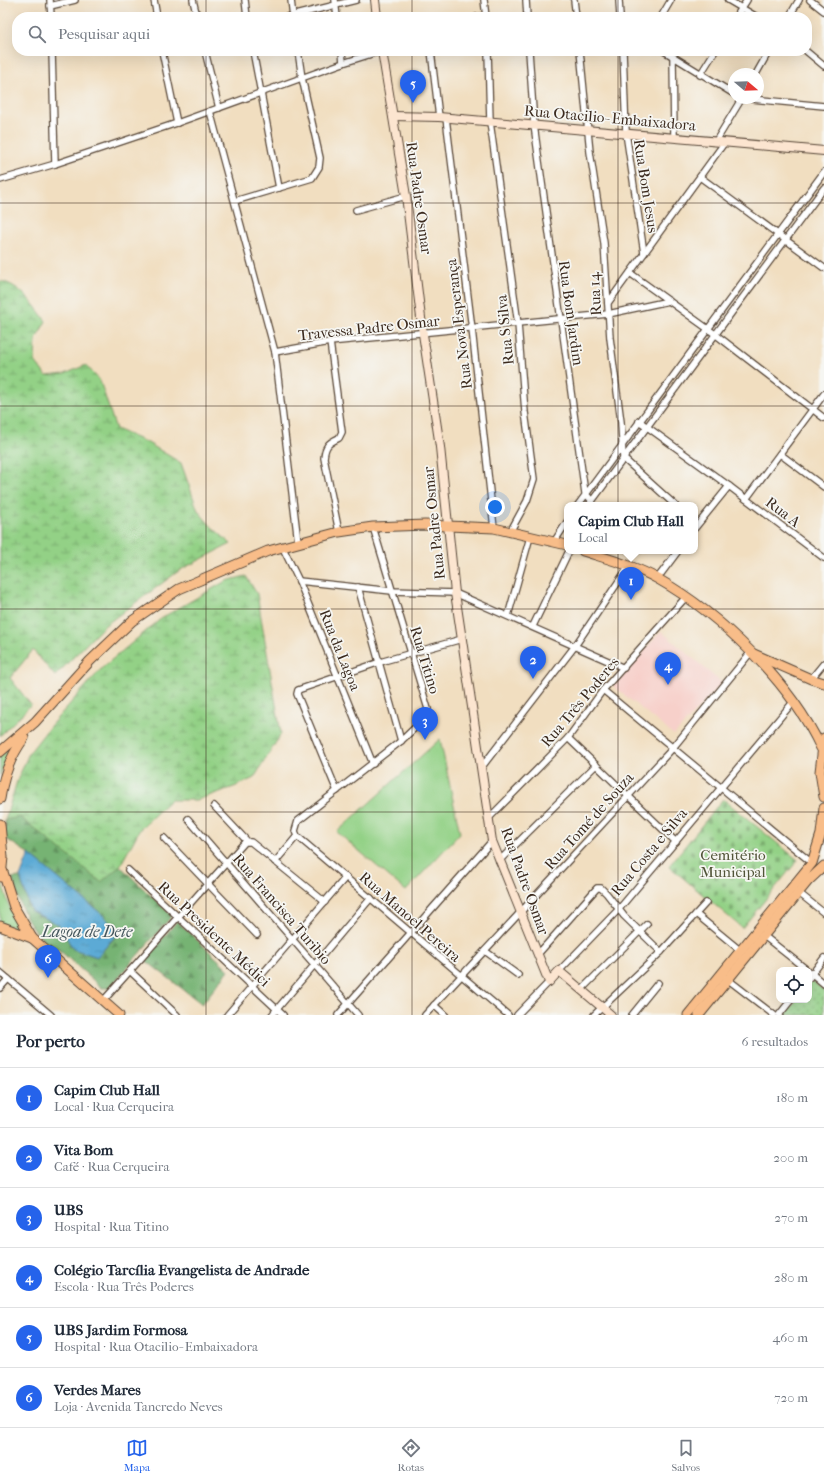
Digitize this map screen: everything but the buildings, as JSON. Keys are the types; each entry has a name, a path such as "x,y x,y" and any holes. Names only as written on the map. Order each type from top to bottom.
{"main road":[{"path":"0,799 3,781 9,762 16,748 35,722 90,661 132,621 178,589 243,560 282,546 340,532 373,527 448,525 494,528 564,545"},
{"path":"592,554 629,566 657,579 686,597 715,620 751,652 794,700 804,715 821,748"},
{"path":"751,652 811,679 824,683"},
{"path":"0,752 35,722"},
{"path":"824,738 821,748 820,772 824,797"},
{"path":"699,1015 741,951 812,863 821,834 824,808"},
{"path":"0,824 1,876 14,907 32,938 119,1015"},
{"path":"688,1015 764,936 799,893 824,866"},
{"path":"0,926 32,938"}],"street":[{"path":"50,3 75,0"},
{"path":"154,0 156,12"},
{"path":"193,0 196,12"},
{"path":"244,0 247,12"},
{"path":"291,0 291,12"},
{"path":"304,12 335,2 356,0"},
{"path":"375,0 376,12"},
{"path":"484,0 486,12"},
{"path":"526,0 527,12"},
{"path":"574,0 575,12"},
{"path":"619,0 620,12"},
{"path":"664,12 671,0"},
{"path":"728,0 749,12"},
{"path":"739,12 747,0"},
{"path":"792,12 799,0"},
{"path":"810,0 824,11"},
{"path":"335,2 336,12"},
{"path":"52,56 55,164"},
{"path":"164,56 177,123"},
{"path":"206,56 219,108"},
{"path":"253,56 279,188"},
{"path":"235,201 312,178 318,167 320,158 302,78 299,56"},
{"path":"342,56 343,62"},
{"path":"0,180 55,164 177,123 343,62 364,56"},
{"name":"Rua Padre Osmar","path":"383,56 406,196 423,334 440,447 455,592 488,819 492,841 499,861 520,914 550,982"},
{"name":"Rua Nova Esperança","path":"432,56 443,117 472,329 494,528"},
{"name":"Rua S Silva","path":"488,56 490,122 518,324 525,412 534,479 526,501 510,532"},
{"path":"529,56 534,125"},
{"name":"Rua 14","path":"581,56 588,130 604,243 608,314 622,422 623,458"},
{"name":"Rua Bom Jesus","path":"623,56 626,133 644,253"},
{"path":"700,75 712,56"},
{"path":"759,68 766,56"},
{"path":"812,56 824,66"},
{"path":"673,57 700,75 728,91"},
{"path":"673,57 674,137"},
{"path":"764,100 824,106"},
{"path":"716,141 738,104"},
{"path":"210,111 275,352 298,542"},
{"name":"Rua Otacilio- Embaixadora","path":"393,116 443,117 824,151"},
{"name":"Rua Bom Jardim","path":"534,125 585,493"},
{"path":"608,303 725,142"},
{"path":"580,502 824,172"},
{"path":"700,177 824,268"},
{"path":"592,502 824,188"},
{"path":"356,210 406,196"},
{"path":"630,273 715,334 824,418"},
{"name":"Travessa Padre Osmar","path":"275,352 330,342 423,334 608,314 669,301"},
{"path":"330,342 342,432 339,438 329,442 324,458 340,532"},
{"path":"746,499 824,394"},
{"name":"Rua A","path":"639,421 729,486 824,558"},
{"path":"780,454 824,487"},
{"path":"623,458 672,502"},
{"path":"698,524 729,486"},
{"path":"585,493 590,502"},
{"name":"Rua Titino","path":"297,836 295,828 298,821 401,741 424,719 428,712 373,527"},
{"path":"554,542 564,527"},
{"path":"508,616 530,537"},
{"name":"Rua da Lagoa","path":"282,546 299,581 373,764"},
{"path":"533,626 564,553"},
{"path":"657,579 676,554"},
{"path":"481,768 575,646 629,566"},
{"path":"299,581 392,591 455,592 624,668"},
{"path":"358,587 401,741"},
{"name":"Rua Três Poderes","path":"488,819 568,738 603,690 686,597"},
{"path":"337,791 297,694 300,688 380,662 462,639"},
{"name":"Rua Tomé de Souza","path":"425,1015 460,976 520,914 628,794 672,749 751,652"},
{"path":"811,679 824,663"},
{"path":"603,690 672,749 721,787 812,863"},
{"name":"Rua Costa e Silva","path":"517,1015 619,909 794,700"},
{"path":"568,738 628,794 676,842"},
{"path":"499,861 596,765"},
{"path":"214,806 249,842 325,902"},
{"name":"Rua Francisca Turibio","path":"188,818 358,1015"},
{"path":"275,862 297,836"},
{"name":"Rua Manoel Pereira","path":"297,836 412,932 460,976 508,1015"},
{"path":"164,838 257,935"},
{"path":"338,1015 492,841"},
{"path":"103,1001 207,883 249,842"},
{"name":"Rua Presidente Médici","path":"128,870 282,1015"},
{"path":"227,1015 346,877"},
{"path":"538,954 597,888 603,888 619,909 661,952"},
{"path":"799,893 824,913"},
{"path":"272,1015 371,898"},
{"path":"594,1015 661,952 706,903"},
{"path":"696,914 741,951"},
{"path":"581,990 647,924"},
{"path":"764,936 802,967"},
{"path":"485,951 518,975"},
{"path":"812,970 824,958"},
{"path":"130,970 177,1015"},
{"path":"559,971 611,1015"},
{"path":"0,972 51,1015"},
{"path":"812,975 824,984"},
{"path":"724,977 774,1015"},
{"path":"0,988 8,979"},
{"path":"632,1015 658,983"},
{"path":"780,1015 790,1003"},
{"path":"434,1005 445,1015"}],"shaded area":[{"path":"661,631 722,683 674,735 613,686"}],"green space":[{"path":"0,281 8,283 21,291 32,302 46,321 36,339 35,361 46,376 65,374 86,365 100,381 116,429 148,443 181,463 198,511 211,526 231,544 180,570 104,626 55,676 33,650 10,678 31,705 0,736"},
{"path":"246,576 257,594 281,734 254,778 197,800 170,800 140,829 120,866 101,882 20,817 5,820 17,781 29,753 51,725 103,667 163,617 226,581"},
{"path":"440,739 460,833 406,891 337,832"},
{"path":"16,743 6,759 0,776 0,756"},
{"name":"Cemitério Municipal","path":"723,799 798,860 742,928 669,866"},
{"path":"20,817 101,881 120,866 172,916 109,988 102,988 58,949 54,952 45,943 27,918 19,901 12,878 20,877 31,911 59,925 73,949 97,957 118,934 104,916 29,854 5,838 5,820"},
{"path":"2,883 11,911 23,931 0,923 0,891"},
{"path":"177,921 229,970 202,1004 145,960"},
{"path":"812,981 824,990 824,1015 785,1015 795,1003 812,1003"}],"water":[{"name":"Lagoa de Dete","path":"29,854 104,916 118,933 97,957 73,949 59,925 31,911 20,877"}],"place":[{"name":"UBS Jardim Formosa","path":"413,103"},
{"name":"Capim Club Hall","path":"631,600"},
{"name":"Vita Bom","path":"533,679"},
{"name":"Colégio Tarcília Evangelista de Andrade","path":"668,685"},
{"name":"UBS","path":"425,740"},
{"name":"Verdes Mares","path":"48,978"}]}
